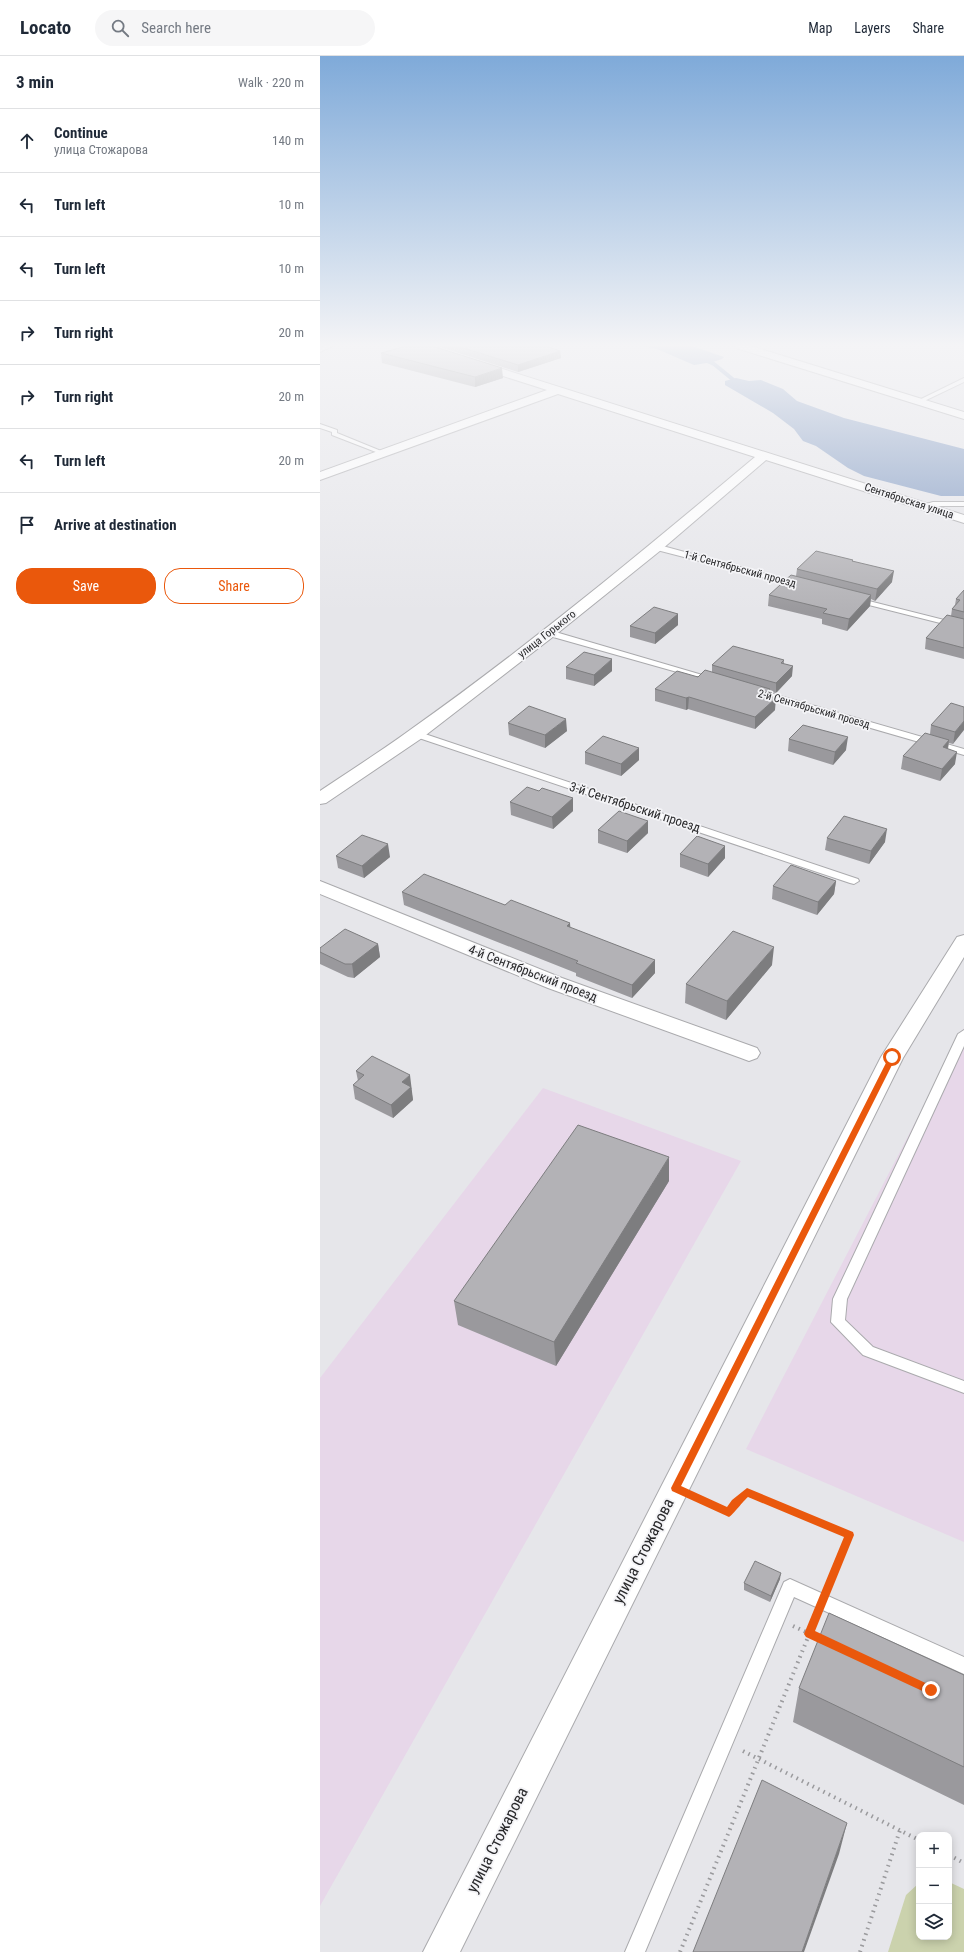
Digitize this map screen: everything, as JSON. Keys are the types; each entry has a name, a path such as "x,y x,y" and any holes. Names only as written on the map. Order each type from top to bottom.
{"street":[{"path":"320,476 434,434"},
{"name":"Сентябрьская улица","path":"699,434 964,519"},
{"name":"улица Горького","path":"320,798 416,734 550,633 656,547 764,455"},
{"name":"4-й Сентябрьский проезд","path":"320,886 555,983 749,1053"},
{"name":"улица Стожарова","path":"441,1952 892,1057 964,941"}],"lane":[{"path":"335,434 383,453"},
{"path":"922,506 933,504 964,504"},
{"name":"1-й Сентябрьский проезд","path":"656,547 810,587"},
{"path":"848,597 964,627"},
{"path":"550,633 718,681"},
{"name":"2-й Сентябрьский проезд","path":"749,690 964,752"},
{"name":"3-й Сентябрьский проезд","path":"416,734 854,880"},
{"path":"964,1034 840,1299 838,1322 868,1351 964,1387"},
{"path":"635,1952 790,1587 964,1666"}],"path":[{"path":"675,1488 729,1512 735,1503 747,1492 849,1535"},
{"path":"680,1952 852,1529"},
{"path":"777,1618 824,1640"},
{"path":"724,1742 916,1838"},
{"path":"860,1952 900,1830"},
{"path":"952,1857 964,1863"}],"shaded area":[{"path":"964,1028 964,1542 746,1449"},
{"path":"543,1088 741,1161 320,1906 320,1378"}],"green space":[{"path":"952,1883 964,1889 964,1952 888,1952 906,1895 916,1886 916,1940 952,1940"}],"water":[{"path":"798,434 908,434 964,449 964,496 941,496 864,476 848,468 816,446 803,441"}],"building":[{"path":"816,551 894,571 877,589 797,569"},
{"path":"791,575 871,595 849,619 823,613 827,609 769,595"},
{"path":"964,590 964,612 952,609 960,600 956,599"},
{"path":"654,607 678,614 655,633 630,626"},
{"path":"947,615 964,619 964,648 926,638"},
{"path":"733,646 784,660 781,663 793,666 776,683 712,665"},
{"path":"584,652 612,659 594,675 566,667"},
{"path":"705,670 770,689 764,694 776,698 755,717 689,697 686,698 655,689 677,671 698,677"},
{"path":"951,703 964,707 964,721 955,732 931,725"},
{"path":"529,706 566,719 545,735 508,723"},
{"path":"803,725 848,737 835,752 789,739"},
{"path":"925,733 949,740 943,747 957,752 942,769 903,756"},
{"path":"603,736 639,748 621,764 585,752"},
{"path":"527,787 539,791 542,788 573,798 552,817 510,802"},
{"path":"619,811 648,821 627,841 598,830"},
{"path":"844,816 887,829 871,851 827,838"},
{"path":"362,835 388,844 362,866 336,856"},
{"path":"697,836 725,846 708,864 680,854"},
{"path":"791,865 836,881 818,902 773,886"},
{"path":"424,874 505,905 511,900 570,923 567,926 655,960 632,985 576,963 578,961 402,892"},
{"path":"345,929 378,944 352,964 345,964 320,952 320,948"},
{"path":"733,931 774,947 727,1001 686,984"},
{"path":"372,1056 410,1075 402,1082 411,1087 391,1105 353,1085 364,1075 356,1071"},
{"path":"578,1125 669,1157 554,1342 454,1301"},
{"path":"755,1561 781,1573 771,1596 744,1583"},
{"path":"829,1613 964,1675 964,1767 799,1688"},
{"path":"762,1780 847,1823 802,1952 693,1952"}],"route":[{"path":"892,1057 675,1488 729,1512 735,1503 747,1492 849,1535 809,1634 931,1690"}]}
